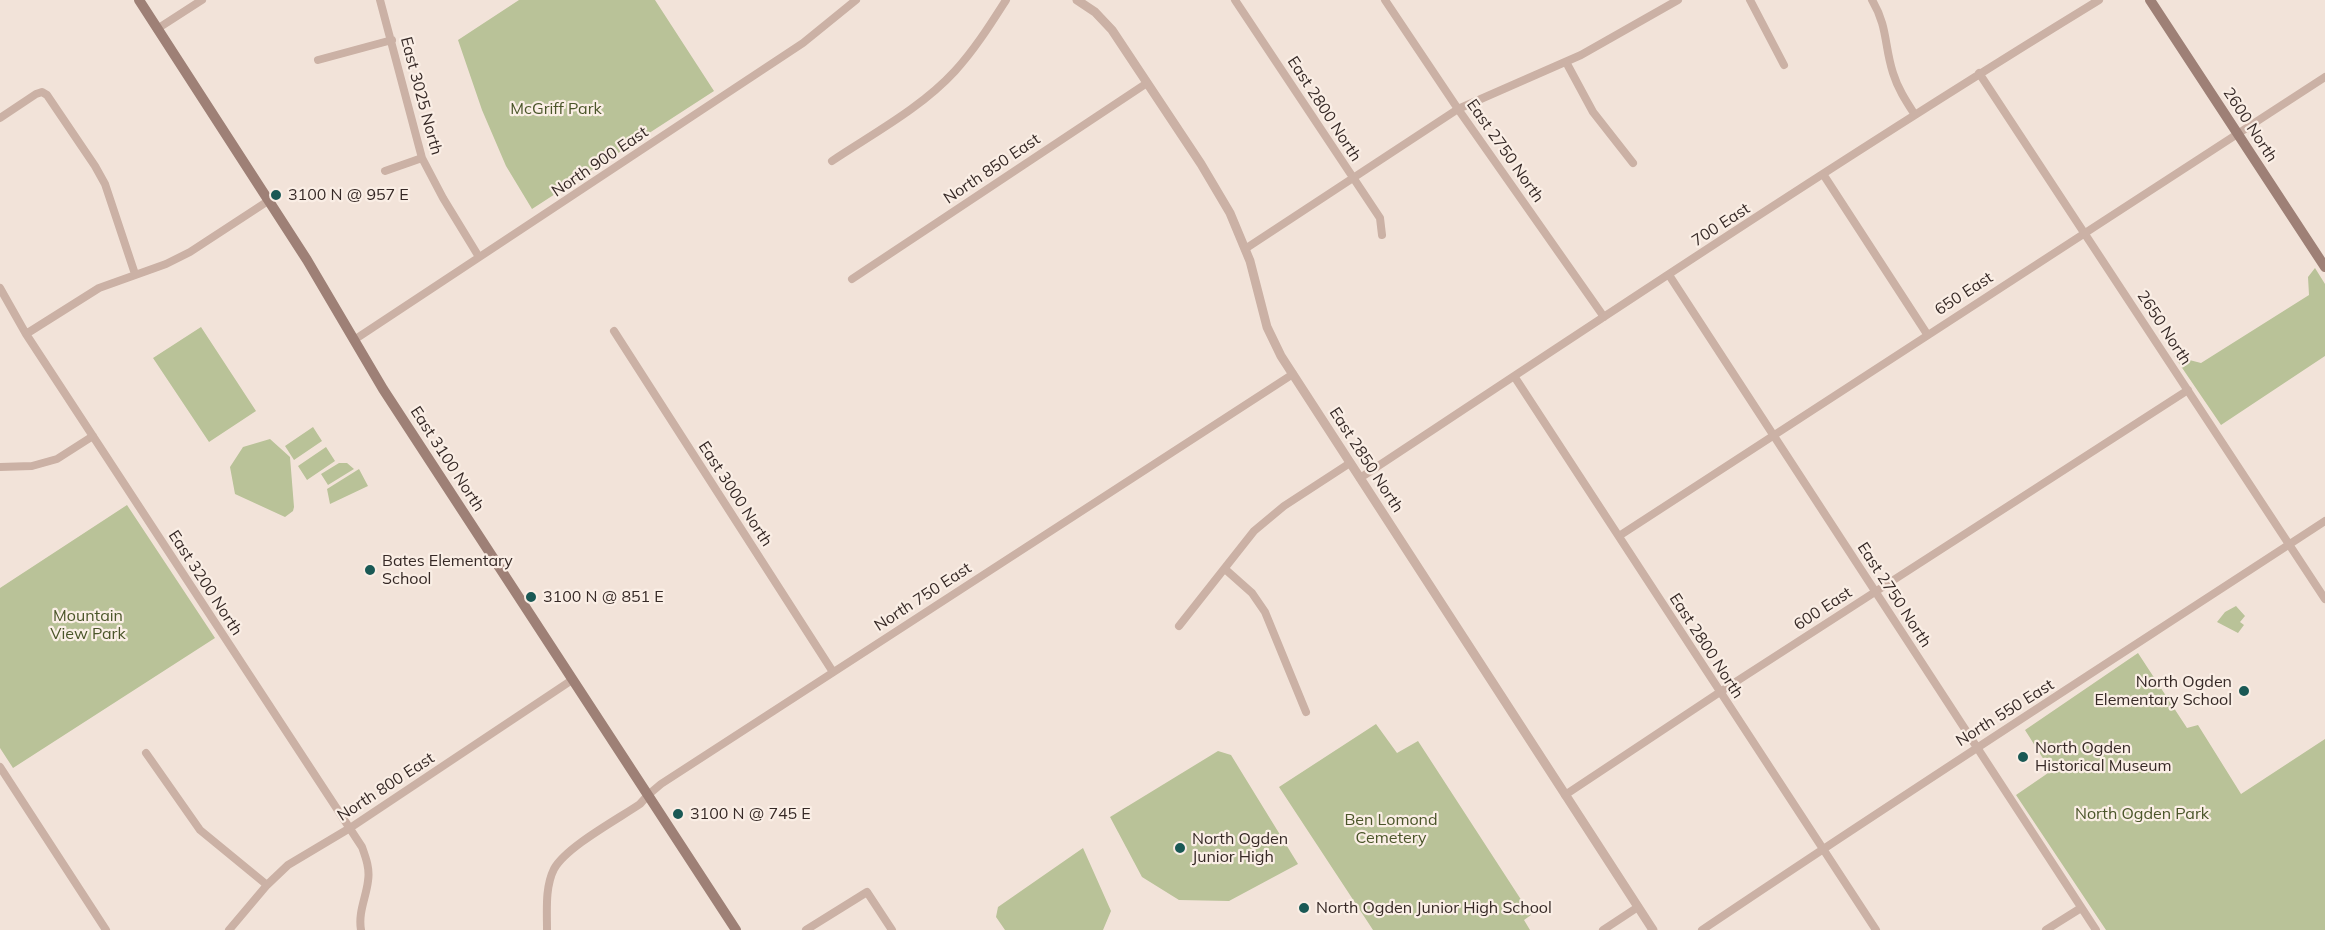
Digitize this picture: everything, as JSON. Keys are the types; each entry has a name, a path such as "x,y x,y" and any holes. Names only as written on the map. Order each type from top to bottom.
{"main road":[{"name":"East 3100 North","path":"139,0 268,201 383,388 736,930"},
{"name":"2600 North","path":"2150,0 2325,267"}],"street":[{"path":"157,29 202,0"},
{"name":"East 3025 North","path":"380,0 422,158 442,198 480,257"},
{"name":"North 900 East","path":"354,340 804,43 856,0"},
{"path":"832,161 914,107 954,72 980,41 1006,0"},
{"name":"East 2850 North","path":"1077,0 1095,12 1112,30 1214,183 1245,249 1271,337 1350,463 1653,930"},
{"name":"East 2800 North","path":"1235,0 1380,218 1382,236"},
{"name":"East 2750 North","path":"1385,0 1458,109 1604,316"},
{"path":"1245,249 1458,109 1581,56 1678,0"},
{"path":"1750,0 1784,65"},
{"path":"1872,0 1884,26 1900,94 1915,115"},
{"name":"700 East","path":"1360,478 1604,316 1979,73 2099,0"},
{"path":"318,60 392,40"},
{"path":"1566,62 1593,112 1633,164"},
{"name":"2650 North","path":"1979,73 2325,599"},
{"name":"650 East","path":"1619,536 2325,77"},
{"name":"North 850 East","path":"852,279 1147,82"},
{"path":"0,118 42,92 47,95 103,181 135,274"},
{"path":"386,171 422,158"},
{"path":"1823,174 1928,334"},
{"path":"26,334 91,292 114,281 166,264 190,252 268,201"},
{"name":"East 2750 North","path":"1669,275 2096,930"},
{"name":"East 3200 North","path":"0,288 26,334 362,847 368,863 368,880 359,918 360,930"},
{"name":"East 3000 North","path":"614,331 833,672"},
{"name":"North 750 East","path":"547,930 551,879 561,859 573,849 640,804 648,795 833,672 1293,374"},
{"name":"East 2800 North","path":"1514,376 1876,930"},
{"name":"600 East","path":"1565,795 1875,591 2188,390"},
{"path":"0,467 32,466 57,459 93,436"},
{"path":"1179,626 1254,531 1284,506 1350,463"},
{"name":"North 550 East","path":"1702,930 1977,746 2120,656 2325,521"},
{"path":"1225,569 1252,594 1265,612 1306,712"},
{"name":"North 800 East","path":"230,930 267,885 288,865 350,828 572,681"},
{"path":"146,753 200,830 267,885"},
{"path":"0,767 106,930"},
{"path":"806,930 867,892 892,930"},
{"path":"1603,930 1638,907"},
{"path":"2046,930 2081,908"}],"green space":[{"name":"McGriff Park","path":"519,0 655,0 714,91 532,209 506,166 482,110 458,40"},
{"path":"2315,268 2325,284 2325,356 2221,425 2174,356 2201,363 2309,295 2308,277"},
{"path":"201,327 256,411 209,442 153,358"},
{"path":"313,427 322,441 294,460 285,446"},
{"path":"270,439 290,457 294,507 293,511 285,517 235,494 230,467 243,447"},
{"path":"326,447 335,461 307,480 298,466"},
{"path":"339,463 347,463 354,469 328,485 321,474"},
{"path":"359,469 368,486 330,504 327,489"},
{"name":"Mountain View Park","path":"127,505 215,638 13,768 0,748 0,588"},
{"path":"2236,606 2245,616 2240,622 2244,625 2238,633 2217,622 2225,612"},
{"name":"North Ogden Park","path":"2138,653 2187,728 2198,725 2241,794 2325,739 2325,930 2106,930 2016,795 2051,771 2025,730"},
{"name":"Ben Lomond Cemetery","path":"1376,724 1397,753 1418,741 1531,915 1524,920 1530,930 1373,930 1279,787"},
{"path":"1218,751 1231,755 1298,864 1229,901 1179,900 1142,877 1110,817"},
{"path":"1083,848 1111,911 1103,930 1005,930 996,917 998,907"}],"place":[{"name":"3100 N @ 957 E","path":"276,195"},
{"name":"Bates Elementary School","path":"370,570"},
{"name":"3100 N @ 851 E","path":"531,597"},
{"name":"North Ogden Elementary School","path":"2244,691"},
{"name":"North Ogden Historical Museum","path":"2023,757"},
{"name":"3100 N @ 745 E","path":"678,814"},
{"name":"North Ogden Junior High","path":"1180,848"},
{"name":"North Ogden Junior High School","path":"1304,908"}]}
